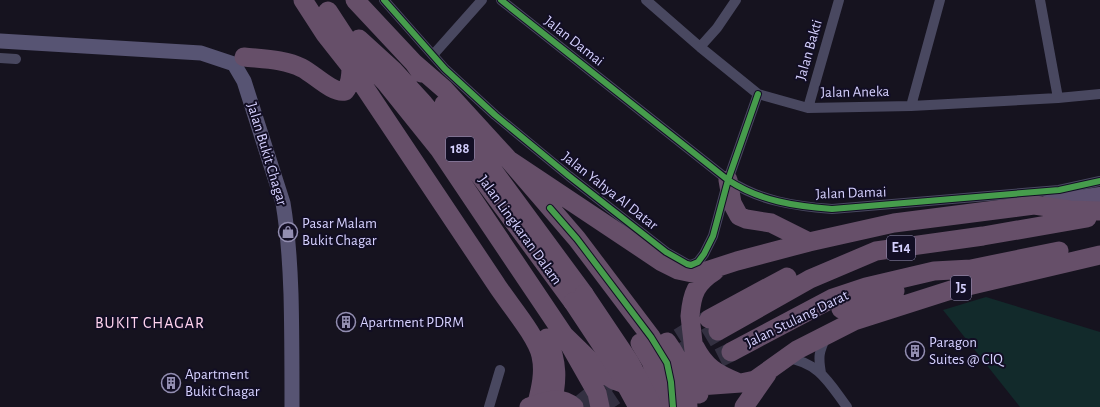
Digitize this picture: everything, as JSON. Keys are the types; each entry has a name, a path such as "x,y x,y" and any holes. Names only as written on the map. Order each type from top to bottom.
{"highway":[{"path":"303,0 325,34 351,67 500,291 537,343 542,356 542,371 541,388 536,407"},
{"name":"Jalan Lingkaran Dalam","path":"355,0 414,63 579,298 638,407"},
{"path":"322,5 545,334 555,361 556,390 551,407"},
{"name":"Jalan Lingkaran Dalam","path":"322,5 393,70 453,139 629,361 653,407"},
{"path":"350,45 386,83 439,149 564,335 597,393 600,407"},
{"path":"244,57 280,60 302,68 335,90 342,92 345,91 349,85 351,67"},
{"path":"414,63 444,89 509,160 550,208 580,230 611,267 670,346 682,367 674,391 673,407"},
{"path":"509,160 632,242 678,270 697,274 809,242 894,223 1034,205 1070,210 1100,211"},
{"path":"728,180 732,204 739,216 746,219 771,223 809,242"},
{"path":"550,208 567,242 598,283 652,363 688,407"},
{"name":"E14","path":"714,325 808,266 842,256 983,236 1100,216"},
{"path":"632,242 659,246 678,270"},
{"name":"Jalan Stulang Darat","path":"735,356 833,298 866,287 934,271 971,269 1100,243"},
{"name":"J5","path":"777,364 854,321 951,290 1100,255"},
{"path":"723,266 704,278 698,285 694,295 691,304 690,316 694,344 700,357 710,368 722,376 741,383"},
{"path":"564,335 602,372 614,380 628,385 674,391 741,383 755,380 777,364"},
{"path":"674,391 694,344"},
{"path":"744,407 777,364"},
{"path":"674,391 701,407"},
{"path":"530,407 551,399 578,406"}],"main road":[{"path":"0,37 76,46"},
{"path":"0,41 76,46"},
{"name":"Jalan Bukit Chagar","path":"76,46 201,53 234,64 244,81 283,204 285,215 290,280 292,407"},
{"path":"1034,205 1100,195"}],"street":[{"name":"Jalan Yahya Al Datar","path":"384,0 445,69 495,115 569,176 659,246 687,264 692,265 698,262 713,236 728,180 758,94"},
{"path":"433,55 482,0"},
{"name":"Jalan Damai","path":"501,0 728,180 739,188 760,197 780,203 832,210 1059,190 1100,181"},
{"name":"Jalan Aneka","path":"646,0 758,94 808,108 911,106 1058,98 1100,94"},
{"path":"700,46 717,28 736,0"},
{"name":"Jalan Bakti","path":"808,108 839,0"},
{"path":"911,106 940,0"},
{"path":"1040,0 1058,98"},
{"path":"0,58 16,59"},
{"path":"1068,201 1100,190"},
{"path":"821,373 819,353 827,335"},
{"path":"777,364 801,361 814,367 821,373 847,407"},
{"path":"489,407 500,370"}],"green space":[{"path":"986,297 1100,332 1100,407 1020,407 943,310"}],"tunnel":[{"path":"654,353 709,319"},
{"path":"681,353 718,331"},
{"path":"693,371 731,352"},
{"path":"600,407 641,378"},
{"path":"581,404 608,382"}],"cycle path":[{"path":"384,0 445,69 495,115 569,176 666,252 687,264 691,265 698,262 713,236 728,180 758,94"},
{"path":"501,0 728,180 765,198 791,204 832,209 1059,190 1100,181"},
{"path":"550,208 577,239 651,337 667,363 671,382 673,407"}],"place":[{"name":"Pasar Malam Bukit Chagar","path":"288,232"},
{"name":"Apartment PDRM","path":"346,322"},
{"name":"Paragon Suites @ CIQ","path":"915,351"},
{"name":"Apartment Bukit Chagar","path":"171,383"}],"district":[{"name":"BUKIT CHAGAR","path":"150,323"}]}
